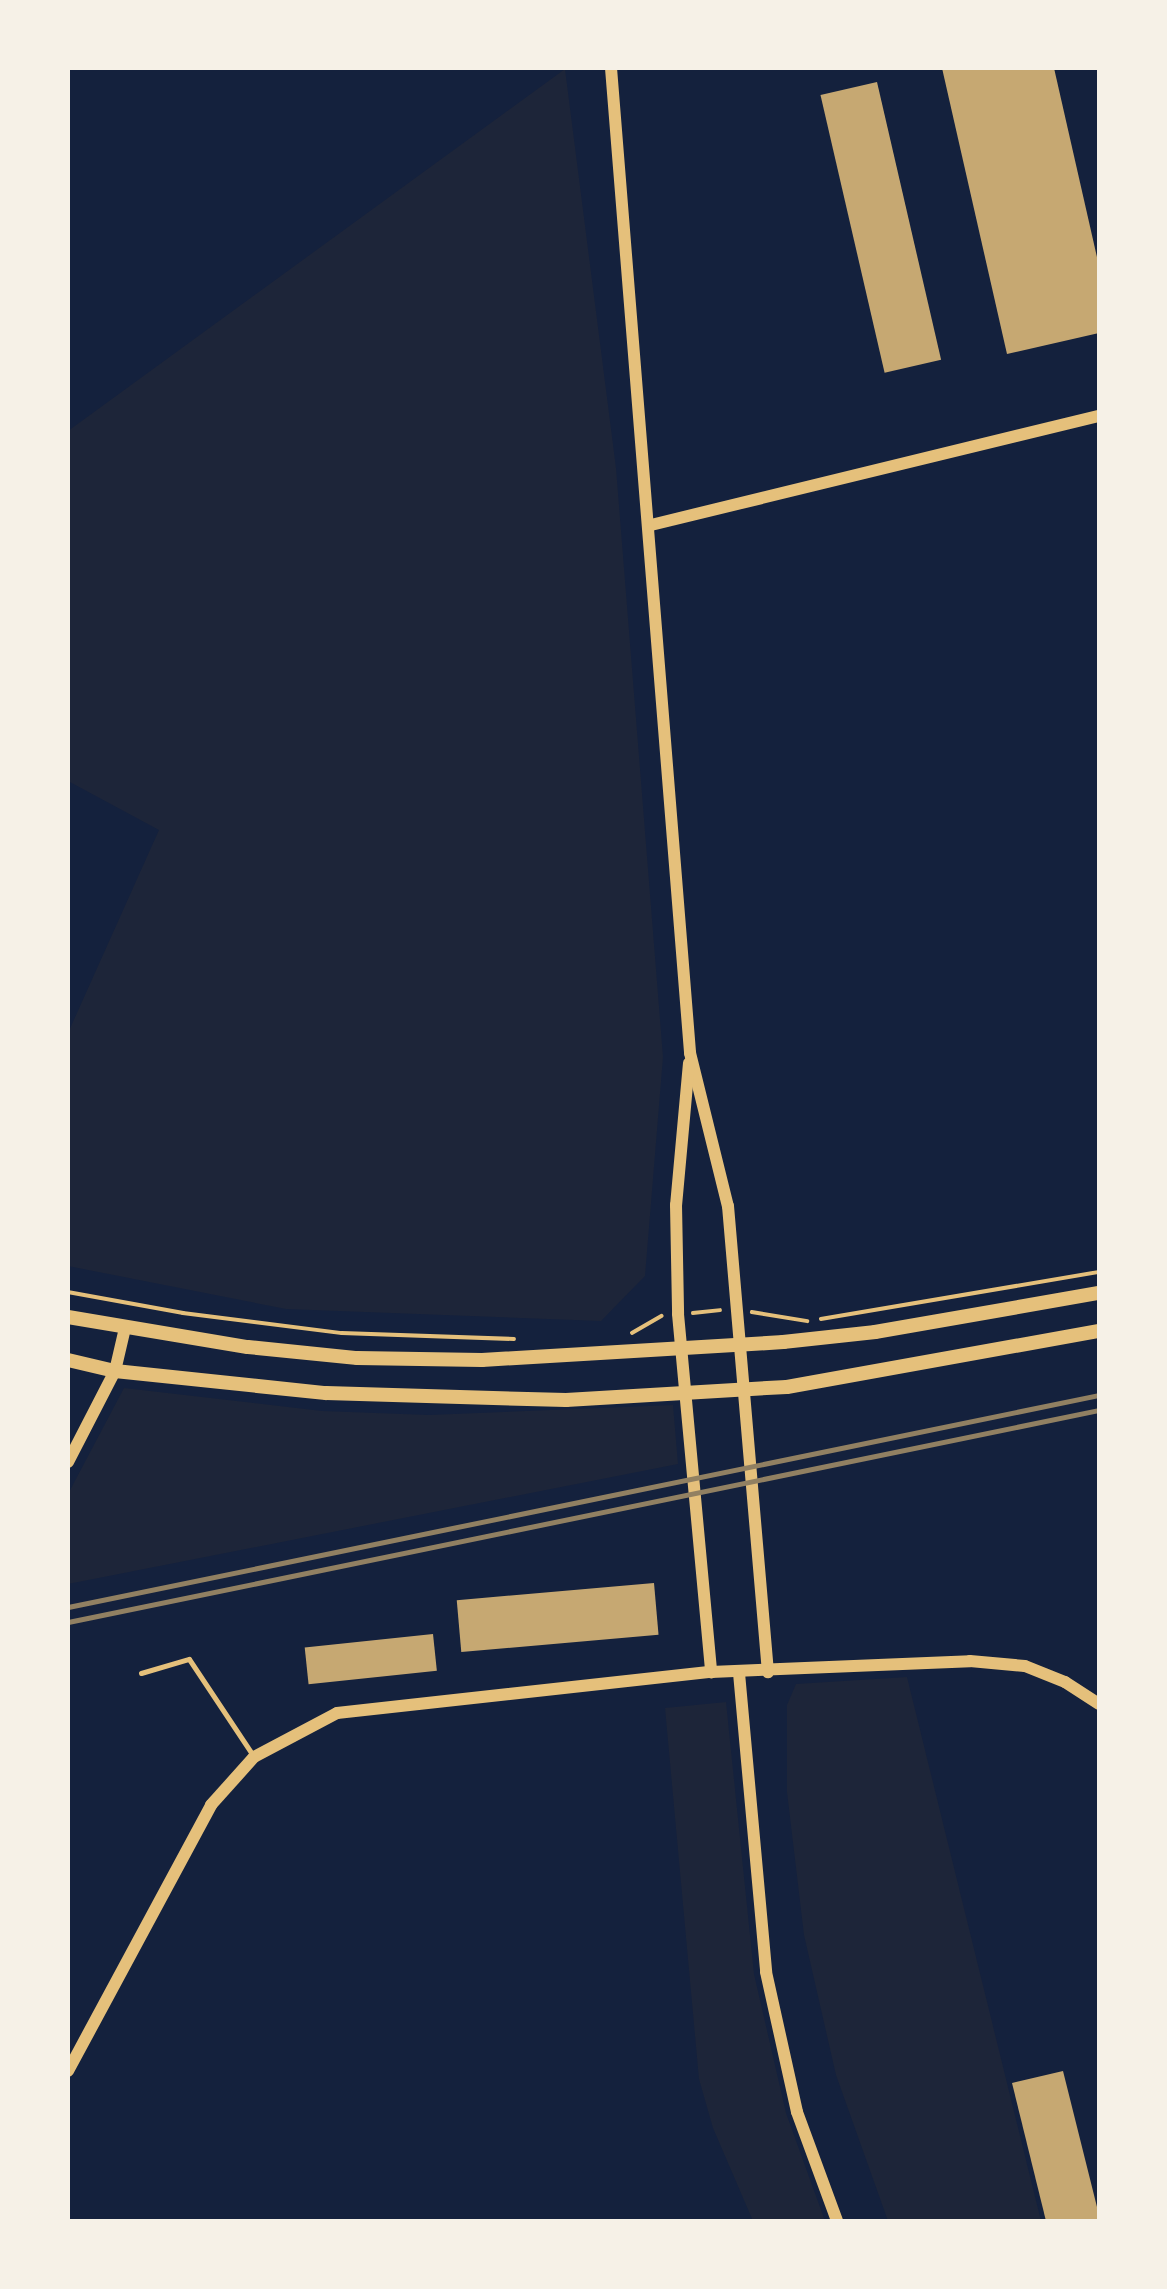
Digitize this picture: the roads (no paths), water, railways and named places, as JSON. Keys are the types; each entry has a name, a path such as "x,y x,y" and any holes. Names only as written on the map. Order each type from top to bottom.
{"main road":[{"path":"68,1317 125,1328 357,1358 482,1360 740,1346 875,1332 1099,1293"},
{"path":"68,1360 115,1371 326,1393 566,1399 745,1393 1099,1331"}],"street":[{"path":"611,68 641,472 651,524 691,1052 728,1206 768,1672"},
{"path":"651,524 1099,416"},
{"path":"691,1052 676,1205 678,1314 711,1672"},
{"path":"68,1462 115,1371 125,1328"},
{"path":"68,2071 211,1805 254,1757 337,1713 711,1672 768,1672 970,1661 1025,1666 1065,1682 1099,1703"},
{"path":"739,1673 766,1972 797,2112 837,2221"}],"lane":[{"path":"141,1673 189,1659 254,1757"}],"railway":[{"path":"68,1607 1099,1395"},
{"path":"68,1622 1099,1410"}]}
